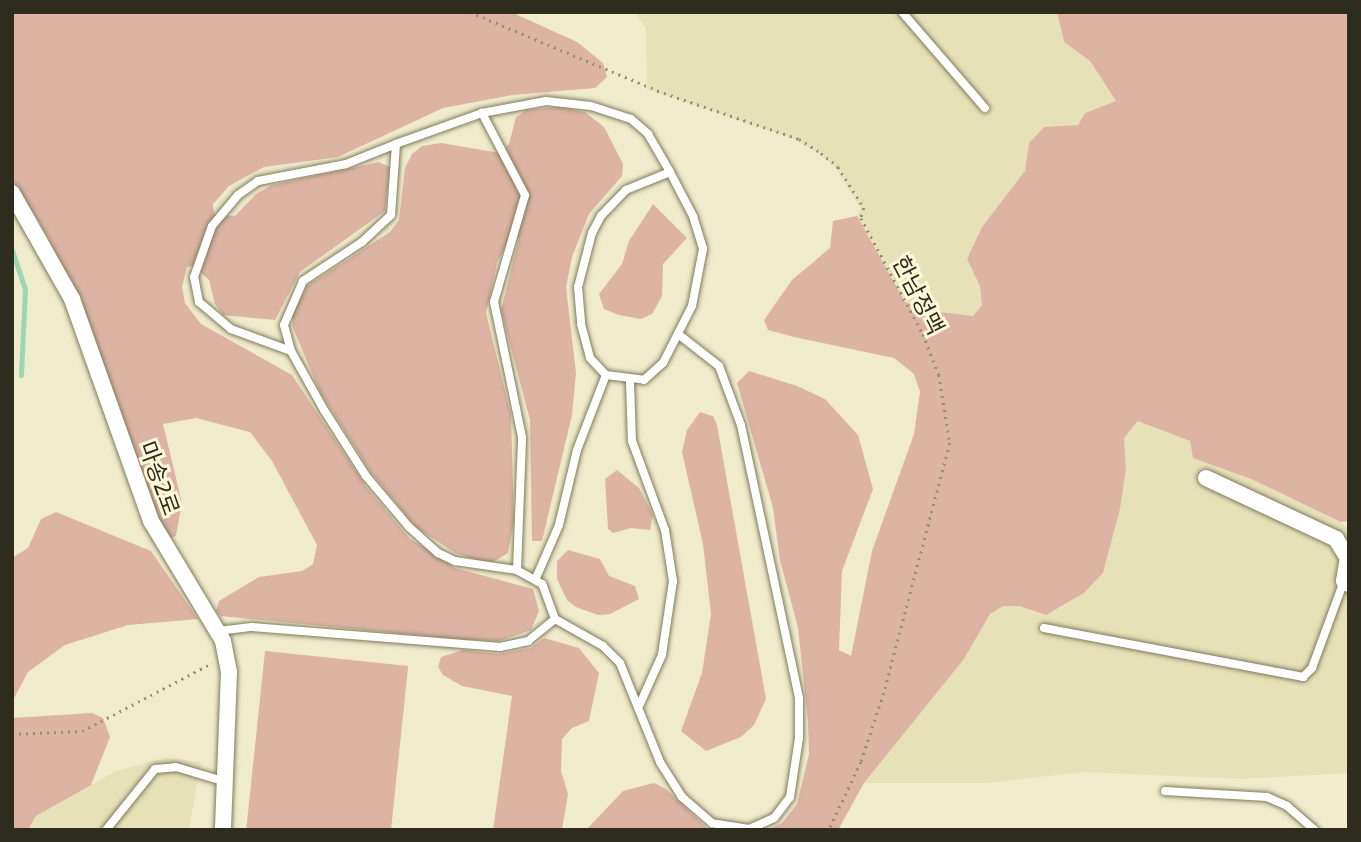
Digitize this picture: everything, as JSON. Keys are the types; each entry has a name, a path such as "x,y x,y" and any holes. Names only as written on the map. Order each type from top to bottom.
{"street":[{"name":"마송2로","path":"12,193 72,299 151,522 218,631 228,656 223,830"},
{"path":"1206,478 1336,539 1348,558 1346,582"}],"lane":[{"path":"902,12 985,108"},
{"path":"291,351 231,330 199,302 194,277 212,226 238,195 258,181 346,164 396,145 428,129 482,113 546,101 612,113 641,126 670,172 693,216 703,249 692,306 655,373 630,382 606,375 590,358 581,324 578,287 585,251 601,216 615,199 670,172"},
{"path":"482,113 526,195 494,302 522,437 517,570"},
{"path":"396,145 397,188 391,215 373,234 298,287 284,325 291,351 366,476 422,541 455,561 492,570 517,570 536,578 555,619 612,654 640,704 667,777 702,818 722,828 749,829 764,824 784,806 794,784 799,698 752,468 725,376 709,354 678,334"},
{"path":"536,578 559,524 577,450 606,375"},
{"path":"630,382 636,458 665,530 673,581 662,655 640,704"},
{"path":"1044,628 1303,677 1312,668 1346,582"},
{"path":"218,631 252,627 500,647 528,641 555,619"},
{"path":"106,830 155,769 176,767 226,782"},
{"path":"1165,791 1267,797 1287,806 1315,830"}],"path":[{"name":"한남정맥","path":"470,12 664,93 799,139 821,153 838,167 864,208 861,218 922,334 939,375 950,443 884,693 861,762 829,830"},
{"path":"12,734 82,731 228,656"}],"shaded area":[{"path":"12,12 511,12 577,42 603,63 607,77 595,88 512,95 443,108 338,157 264,167 229,186 213,204 214,214 235,216 256,194 272,185 379,162 390,167 385,211 300,272 275,320 223,315 215,304 209,280 194,266 187,267 182,287 185,303 201,324 292,375 367,488 409,538 455,568 533,589 539,611 531,630 499,641 467,640 221,616 216,611 219,601 259,577 302,571 313,564 317,545 272,461 250,432 196,418 163,424 182,503 176,536 168,539 160,526 80,302 47,235 12,179"},
{"path":"635,12 1057,12 1064,42 1090,61 1116,101 1085,113 1078,125 1044,127 1029,143 1026,171 982,227 967,259 980,286 982,305 973,316 925,310 905,302 857,216 861,209 835,167 819,154 799,141 647,89 646,29"},
{"path":"1057,12 1349,12 1349,521 1341,522 1251,479 1193,458 1190,441 1138,421 1124,438 1126,469 1120,509 1103,573 1084,593 1046,615 1020,606 1003,606 990,614 964,659 864,783 838,830 767,830 782,823 797,804 809,754 808,722 798,628 780,560 773,508 737,383 749,371 797,386 825,399 858,435 873,489 842,571 839,650 851,656 872,551 914,434 920,392 914,374 894,358 768,330 764,320 792,280 830,248 833,221 857,216 905,302 925,310 973,316 982,305 980,286 967,259 982,227 1025,171 1029,143 1044,127 1078,125 1085,113 1116,101 1090,61 1064,42"},
{"path":"559,107 585,112 604,127 623,164 622,176 589,214 572,257 566,287 576,373 572,415 542,541 532,541 530,420 501,310 519,238 508,241 497,263 486,313 511,415 514,521 508,553 493,562 479,561 455,553 416,527 370,471 319,390 293,328 292,314 307,286 390,232 399,220 405,168 412,154 422,146 441,143 500,153 509,144 516,117 527,110"},
{"path":"653,204 687,238 663,264 662,296 652,314 641,319 619,315 604,309 599,294 622,264 629,241"},
{"path":"700,412 713,416 717,425 766,699 754,725 741,737 706,751 681,731 702,673 711,614 703,544 682,452 687,430"},
{"path":"1139,421 1190,441 1251,479 1341,522 1349,530 1349,773 1243,779 1083,772 987,783 864,783 964,659 990,614 1003,606 1021,606 1046,615 1084,593 1103,573 1120,509 1126,469 1124,438"},
{"path":"617,470 639,488 653,515 650,530 631,528 613,533 608,529 605,479"},
{"path":"56,512 151,551 198,619 128,625 65,645 28,672 12,702 12,558 28,548 41,519"},
{"path":"568,550 600,559 609,576 635,586 639,599 610,614 598,615 576,607 567,600 557,579 557,561"},
{"path":"544,638 579,648 599,673 589,721 572,728 562,739 561,771 568,794 562,830 493,830 512,696 462,686 443,675 438,667 441,657 463,650 499,654 531,648"},
{"path":"265,651 408,666 391,830 246,830"},
{"path":"92,713 103,718 110,737 91,785 36,816 28,830 12,830 12,718"},
{"path":"166,758 201,762 189,830 28,830 36,816 116,771"},
{"path":"654,783 666,789 709,830 586,830 623,791"}],"waterway":[{"path":"12,250 25,289 21,375"}]}
